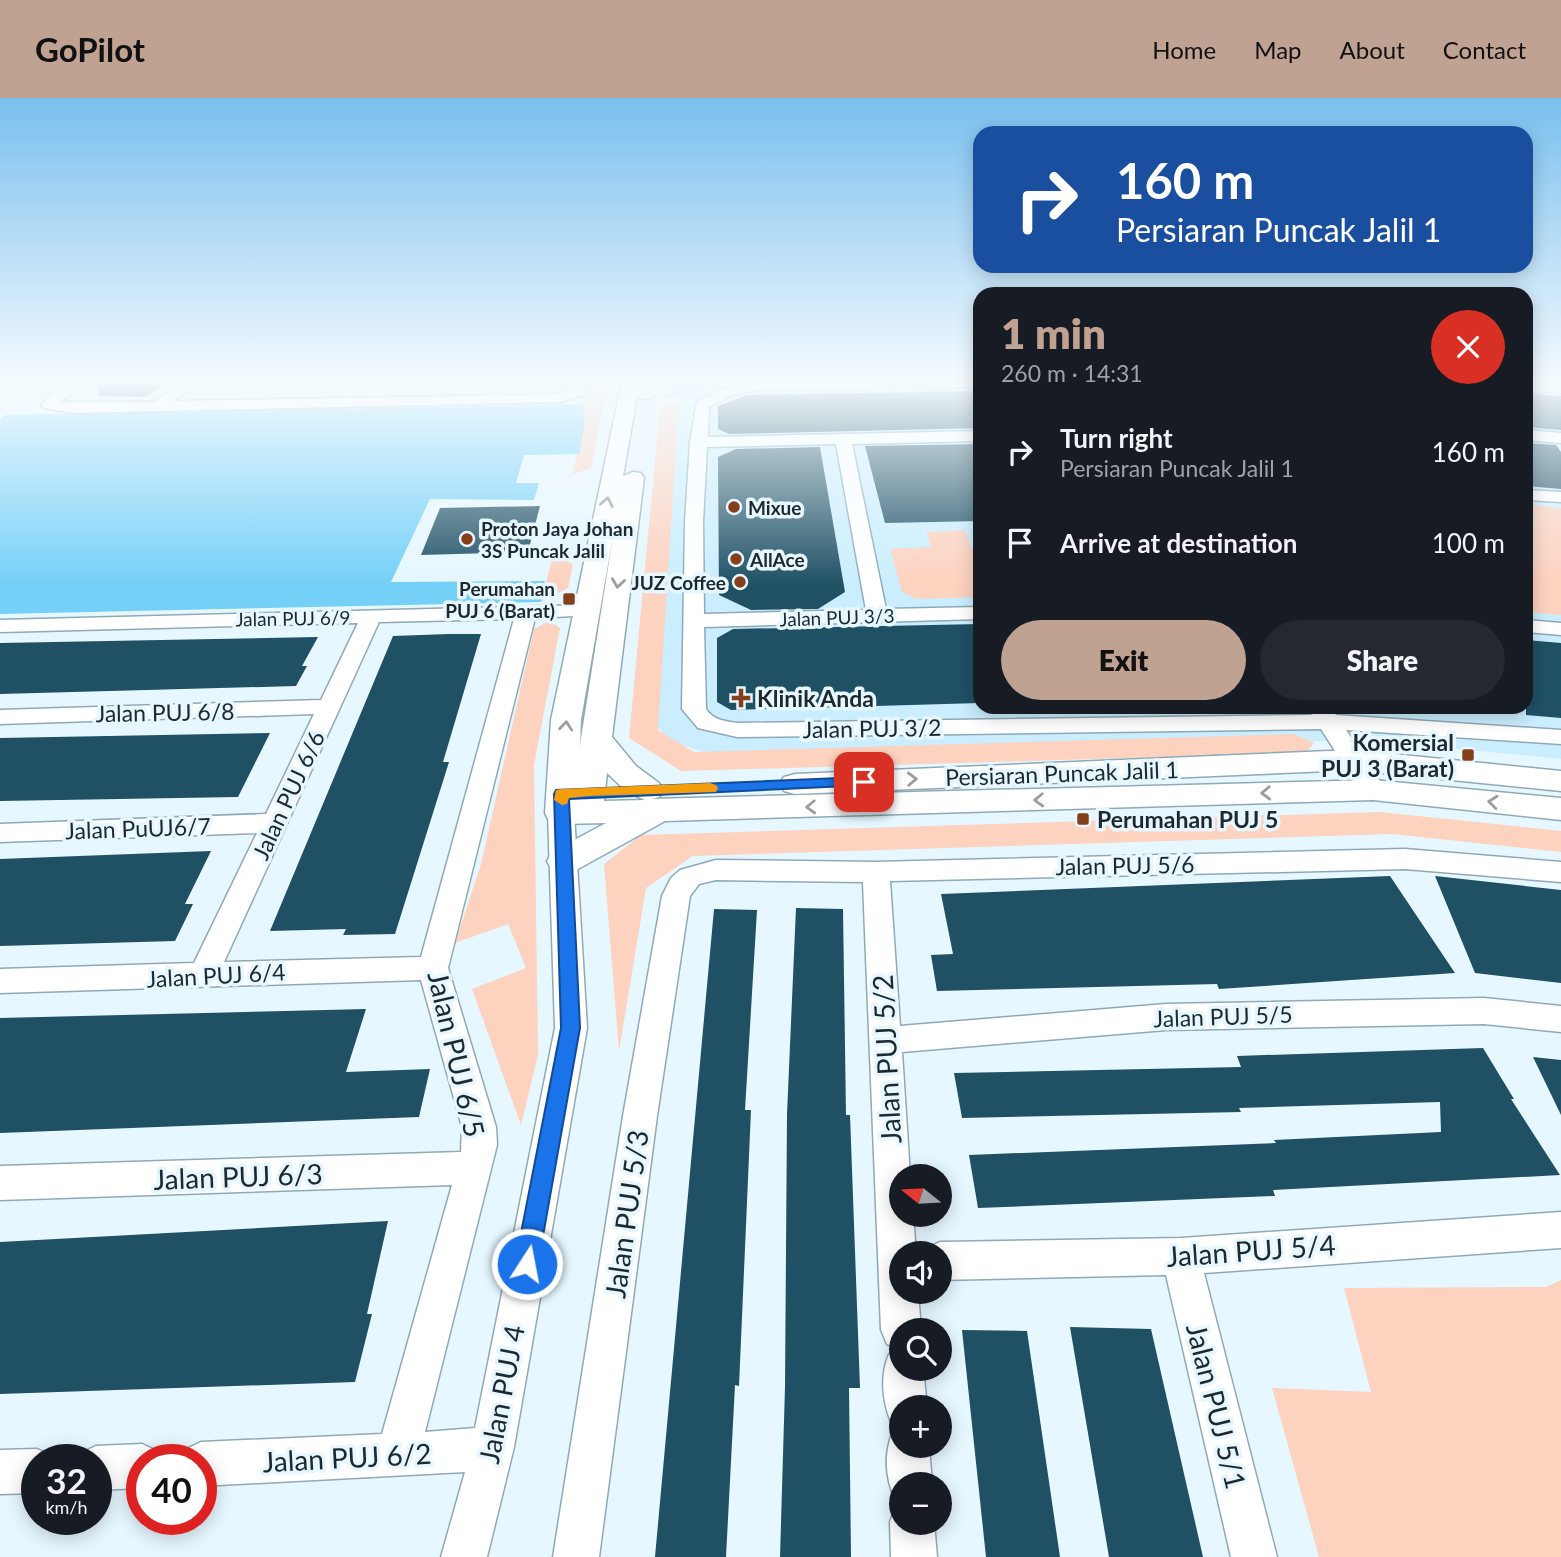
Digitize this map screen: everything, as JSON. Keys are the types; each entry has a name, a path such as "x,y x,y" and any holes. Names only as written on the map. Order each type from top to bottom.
{"main road":[{"path":"574,803 566,720 586,611 629,449"},
{"path":"574,803 596,738 637,449"},
{"path":"564,859 623,828 656,801 625,778 612,755 596,738"},
{"name":"Persiaran Puncak Jalil 1","path":"656,801 1353,761 1561,781"},
{"name":"Persiaran Puncak Jalil 1","path":"574,803 1373,790 1561,809"}],"street":[{"path":"694,621 698,449"},
{"path":"845,449 877,616"},
{"path":"1533,495 1561,497"},
{"name":"Jalan PUJ 6/9","path":"0,626 586,611"},
{"name":"Jalan PUJ 6/5","path":"398,1455 480,1145 479,1127 433,968 526,612"},
{"name":"Jalan PUJ 3/3","path":"694,621 973,613"},
{"name":"Jalan PUJ 6/6","path":"204,974 372,616"},
{"name":"Jalan PUJ 3/2","path":"694,621 694,709 706,724 737,730 1323,715 1561,737"},
{"path":"1533,627 1561,629"},
{"name":"Jalan PUJ 6/8","path":"0,717 329,707"},
{"path":"1323,715 1373,790"},
{"name":"Jalan PUJ 4","path":"464,1557 493,1447 571,1028 564,859 574,803"},
{"name":"Jalan PuUJ6/7","path":"0,833 275,823"},
{"name":"Jalan PUJ 5/6","path":"690,877 716,870 876,872 1405,859 1561,872"},
{"name":"Jalan PUJ 5/2","path":"876,872 898,1241"},
{"name":"Jalan PUJ 5/3","path":"576,1557 640,1116 676,896 690,877"},
{"name":"Jalan PUJ 6/4","path":"0,981 141,979 204,974 433,968"},
{"name":"Jalan PUJ 5/5","path":"885,1040 1166,1017 1484,1011 1561,1019"},
{"name":"Jalan PUJ 6/3","path":"0,1183 476,1168"},
{"name":"Jalan PUJ 5/4","path":"952,1261 1181,1256 1561,1230"},
{"name":"Jalan PUJ 5/1","path":"1181,1256 1254,1557"},
{"name":"Jalan PUJ 6/2","path":"217,1463 398,1455 493,1447"},
{"path":"0,1472 21,1471"},
{"path":"913,1535 914,1557"}],"shaded area":[{"path":"578,449 595,449 591,468 573,474"},
{"path":"656,449 676,449 658,730 694,752 1294,734 1314,743 1306,753 681,771 629,738"},
{"path":"674,449 973,449 973,714 1533,714 1533,449 1561,449 1561,759 1368,740 707,753 670,741 654,723"},
{"path":"1533,505 1561,508 1561,615 1533,613"},
{"path":"965,530 973,547 973,597 917,599 902,592 890,549 931,547 926,532"},
{"path":"553,555 573,564 568,588 541,602"},
{"path":"549,621 560,628 534,765 538,1055 521,1125 472,989 526,968 508,924 455,943 481,864 534,629"},
{"path":"1380,812 1561,831 1561,852 1392,834 693,856 646,888 619,1051 604,864 641,835"},
{"path":"1561,1280 1561,1557 1319,1557 1272,1388 1371,1392 1344,1288 1546,1287"}],"water":[{"path":"0,449 580,449 579,454 524,455 516,483 539,483 534,500 430,499 391,582 545,581 541,602 0,614"}],"building":[{"path":"736,449 820,449 845,592 818,609 751,610 719,595 718,457"},
{"path":"866,449 973,449 973,521 885,523"},
{"path":"1533,449 1559,449 1561,452 1561,489 1533,487"},
{"path":"540,506 528,552 421,555 440,508"},
{"path":"973,624 973,703 731,710 717,702 717,638 733,629"},
{"path":"481,634 443,762 449,762 395,934 343,935 346,929 270,931 393,636"},
{"path":"318,637 302,666 307,666 296,686 0,694 0,643"},
{"path":"1533,641 1561,643 1561,718 1526,715 1533,714"},
{"path":"270,733 238,797 0,801 0,738"},
{"path":"211,851 185,904 193,904 175,941 0,946 0,859"},
{"path":"1390,876 1455,973 1219,989 1217,984 937,991 931,955 953,954 941,894"},
{"path":"1435,876 1561,890 1561,983 1475,973"},
{"path":"796,908 843,909 846,1115 850,1115 860,1388 849,1388 851,1557 780,1557 785,1387 787,1114"},
{"path":"714,909 757,910 745,1110 751,1110 739,1386 735,1385 726,1557 655,1557"},
{"path":"366,1009 346,1072 430,1069 419,1117 0,1133 0,1018"},
{"path":"1483,1048 1514,1099 1511,1099 1560,1175 1273,1190 1275,1196 978,1208 969,1155 1276,1143 1274,1140 1441,1132 1440,1102 1239,1108 1241,1112 962,1118 954,1073 1241,1067 1237,1056"},
{"path":"1533,1057 1561,1060 1561,1115"},
{"path":"388,1221 367,1314 372,1314 355,1382 0,1394 0,1242"},
{"path":"1070,1327 1151,1329 1203,1557 1109,1557"},
{"path":"962,1330 1027,1331 1060,1557 986,1557"}],"slow traffic":[{"path":"562,800 562,794 588,791 710,788"}],"place":[{"name":"Mixue","path":"734,507"},
{"name":"Proton Jaya Johan 3S Puncak Jalil","path":"467,539"},
{"name":"AllAce","path":"736,559"},
{"name":"JUZ Coffee","path":"740,582"},
{"name":"Perumahan PUJ 6 (Barat)","path":"569,599"},
{"name":"Klinik Anda","path":"741,698"},
{"name":"Komersial PUJ 3 (Barat)","path":"1468,755"},
{"name":"Perumahan PUJ 5","path":"1083,819"}],"route":[{"path":"527,1264 571,1028 562,794 864,782"}]}
